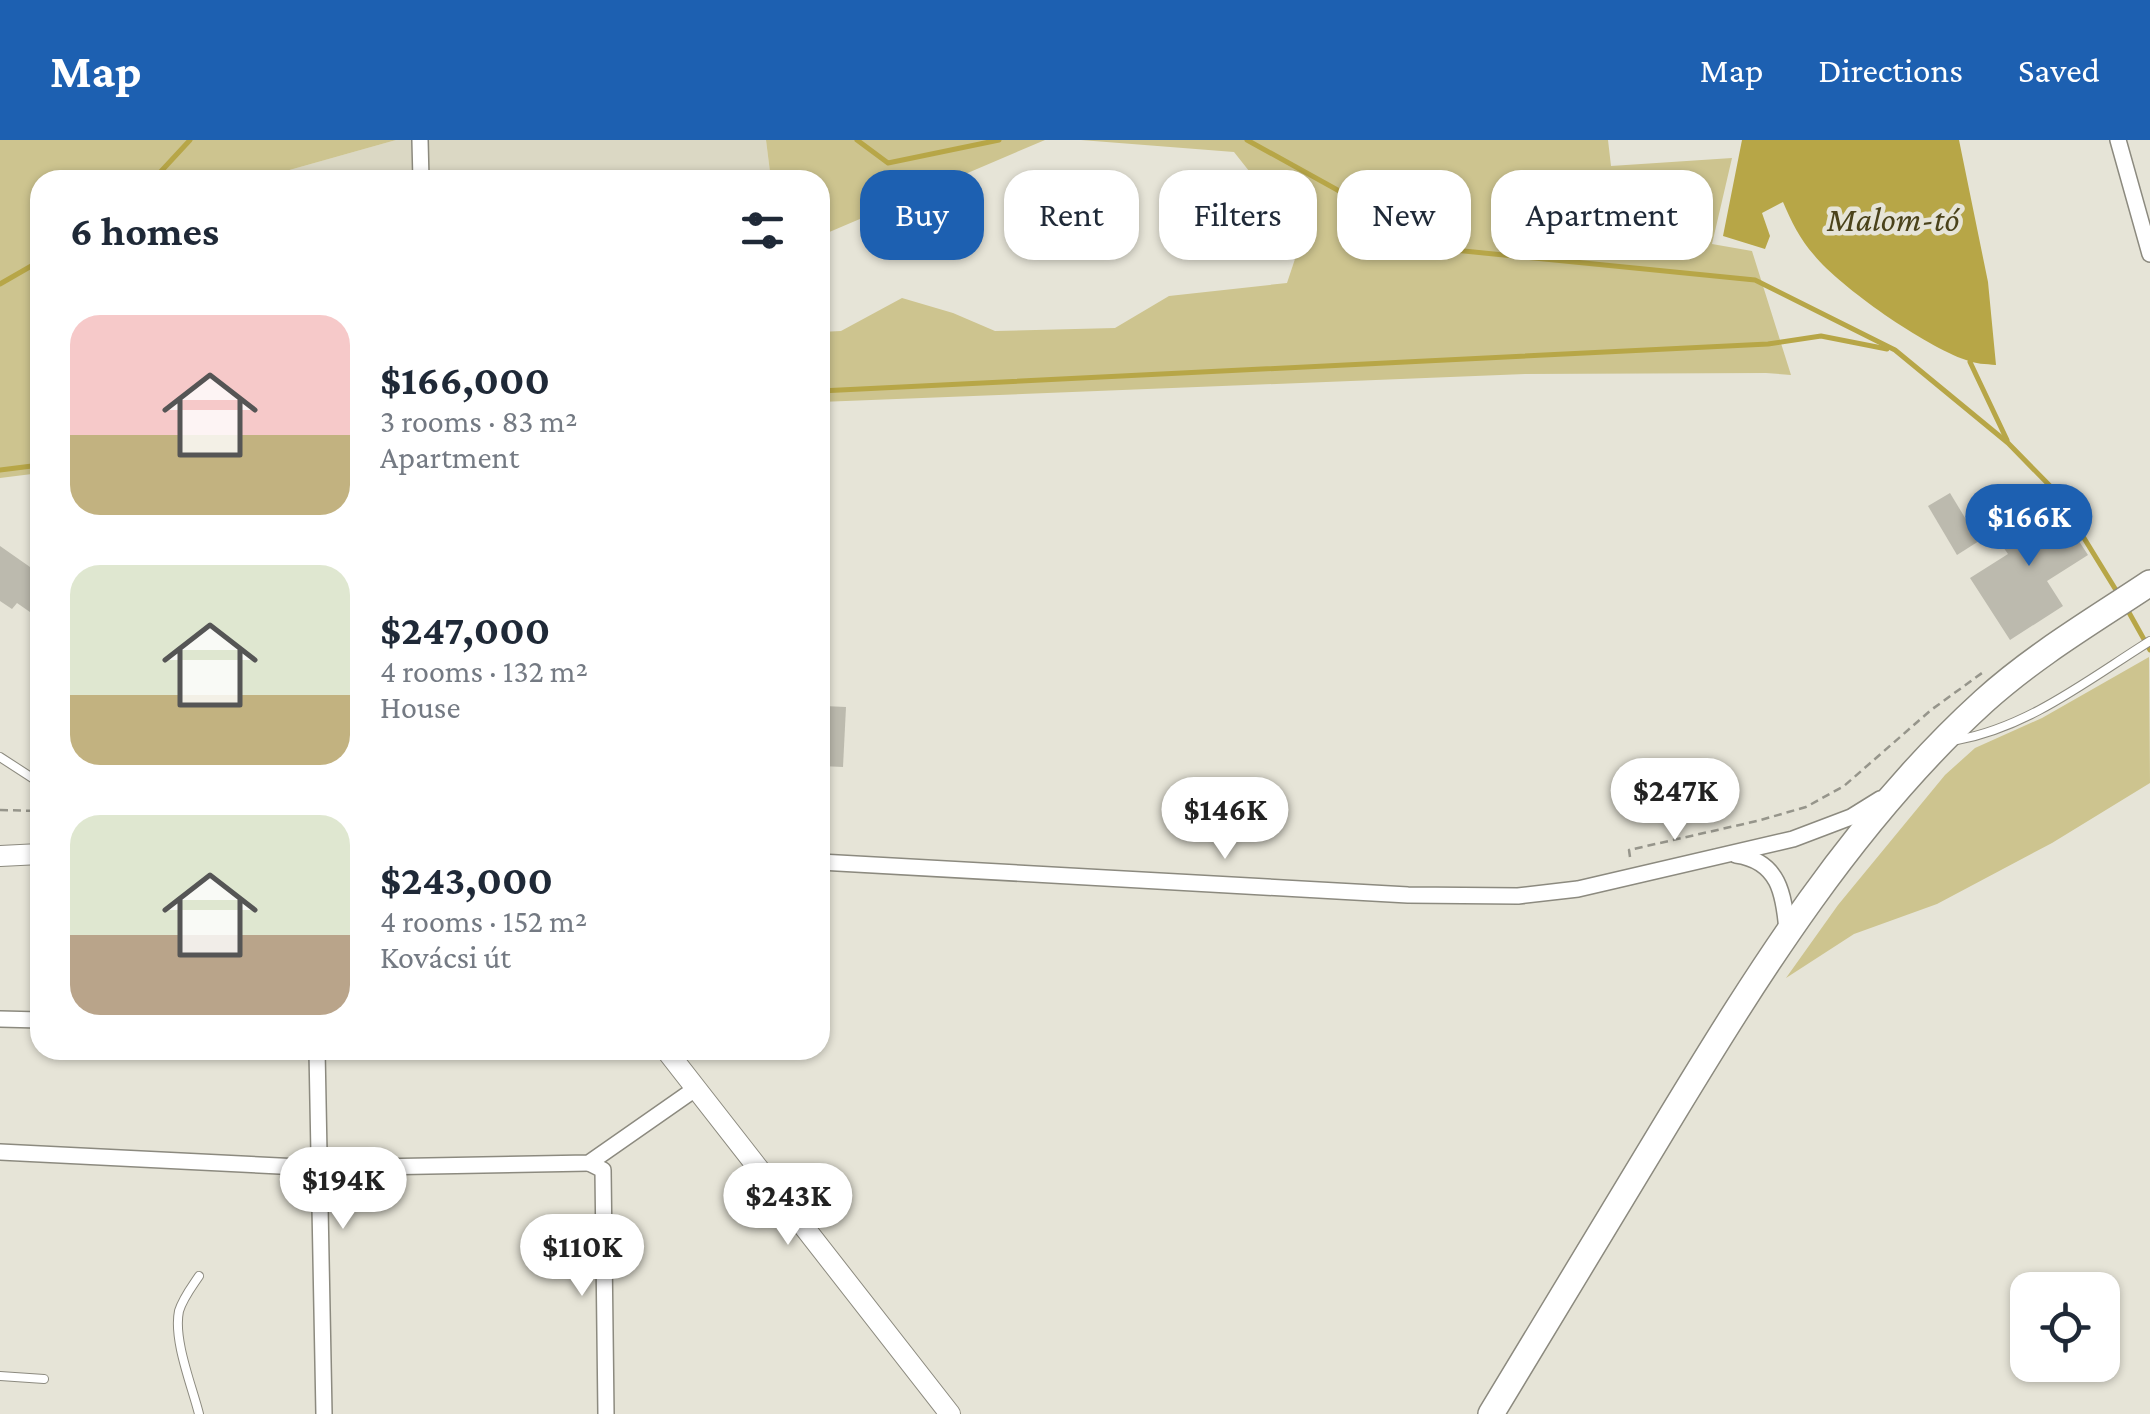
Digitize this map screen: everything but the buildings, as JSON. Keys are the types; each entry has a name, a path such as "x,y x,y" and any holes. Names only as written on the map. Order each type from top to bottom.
{"main road":[{"path":"1491,1414 1712,1049 1788,933 1863,833 1942,743 1985,701 2051,647 2132,595"}],"street":[{"path":"420,140 421,170"},
{"path":"2118,140 2150,254"},
{"path":"830,863 1408,895 1518,896 1578,890 1822,830 1905,784"},
{"path":"0,856 30,854"},
{"path":"1727,854 1751,857 1778,882 1788,933"},
{"path":"0,1018 30,1020"},
{"path":"317,1060 324,1414"},
{"path":"673,1060 950,1414"},
{"path":"589,1164 695,1089"},
{"path":"0,1152 320,1168 589,1164 603,1170 606,1414"}],"lane":[{"path":"1942,743 1975,737 2023,720 2150,641"},
{"path":"0,757 30,776"},
{"path":"198,1276 184,1297 178,1316 199,1414"},
{"path":"0,1376 44,1380"}],"path":[{"path":"1632,876 1629,850 1806,807 1844,786 1931,710 1988,668"},
{"path":"0,810 30,810"}],"shaded area":[{"path":"0,140 396,140 290,170 30,170 30,474 0,478"},
{"path":"396,140 766,140 770,170 290,170"},
{"path":"766,140 1045,140 975,170 860,170 860,219 830,232 830,170 770,170"},
{"path":"1081,140 1608,140 1611,166 1732,158 1713,240 1713,170 1491,170 1491,260 1713,260 1713,244 1752,251 1791,375 1525,374 830,402 830,332 841,331 902,298 995,331 1115,328 1169,296 1287,283 1295,260 1317,260 1317,170 1248,170 1234,152"},
{"path":"2149,657 2150,783 2052,843 1937,904 1854,934 1786,978 1838,905 1945,775 1975,748 2042,718"}],"water":[{"name":"Malom-tó","path":"1742,140 1959,140 1988,282 1996,365 1949,353 1863,299 1804,243 1783,202 1762,213 1770,236 1765,249 1723,236"}],"waterway":[{"path":"162,170 190,140"},
{"path":"857,140 888,163 999,140"},
{"path":"1247,140 1444,249 1755,280 1895,350 2008,443 2055,491 2119,595"},
{"path":"0,284 30,267"},
{"path":"830,391 1768,344 1821,336 1887,349"},
{"path":"1970,362 2007,440"},
{"path":"0,470 30,466"},
{"path":"2127,609 2150,650"}]}
